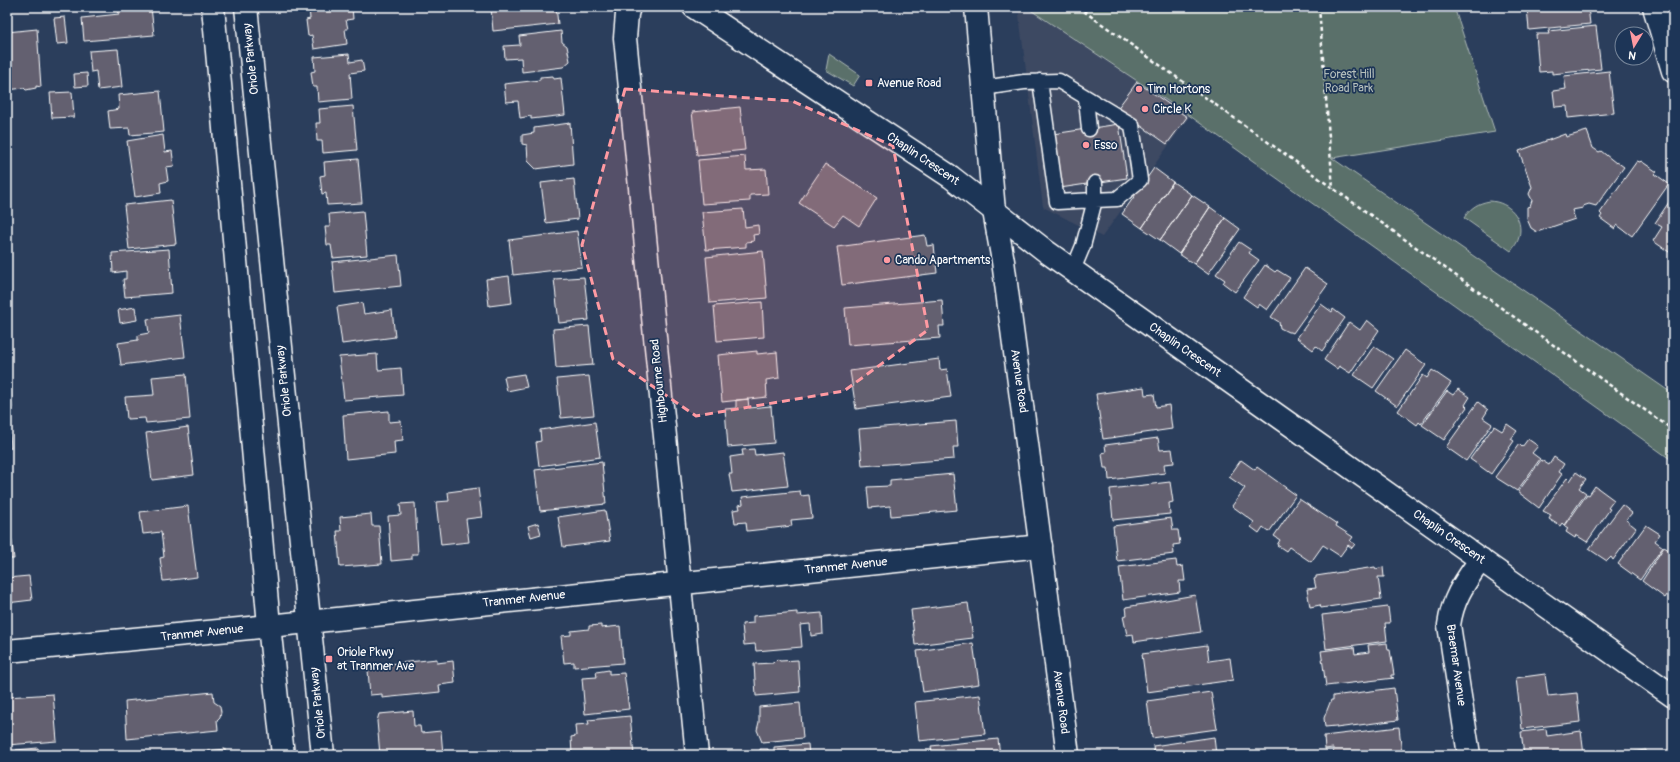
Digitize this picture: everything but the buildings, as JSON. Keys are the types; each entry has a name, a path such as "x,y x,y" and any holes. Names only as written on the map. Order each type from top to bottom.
{"street":[{"path":"213,7 269,625 283,755"},
{"name":"Oriole Parkway","path":"246,7 324,755"},
{"name":"Highbourne Road","path":"629,7 625,38 697,755"},
{"name":"Chaplin Crescent","path":"694,7 951,177 1073,270 1673,696"},
{"name":"Avenue Road","path":"976,7 994,211 1003,261 1068,755"},
{"path":"1654,7 1673,71"},
{"name":"Tranmer Avenue","path":"7,651 1041,546"},
{"name":"Braemar Avenue","path":"1469,755 1449,625 1451,611 1456,597 1480,559"}],"lane":[{"path":"983,88 1040,81 1059,81 1132,125 1140,180 1117,199 1057,202 1040,81"},
{"path":"1086,98 1089,129"},
{"path":"1073,270 1083,246 1094,200 1095,183"}],"path":[{"path":"1078,7 1673,430"},
{"path":"1319,7 1333,189"}],"highlighted area":[{"path":"625,89 792,101 893,146 928,330 844,391 696,416 613,359 582,245"}],"shaded area":[{"path":"1018,7 1026,7 1190,116 1102,237 1043,207"}],"green space":[{"name":"Forest Hill Road Park","path":"1026,7 1454,7 1495,132 1332,158 1673,394 1673,461 1190,116"},
{"path":"829,54 860,75 853,86 826,70"},
{"path":"1490,201 1503,204 1514,212 1517,218 1520,230 1519,237 1517,243 1511,251 1464,218 1475,206"}],"place":[{"name":"Avenue Road","path":"869,83"},
{"name":"Tim Hortons","path":"1139,89"},
{"name":"Circle K","path":"1145,109"},
{"name":"Esso","path":"1086,145"},
{"name":"Cando Apartments","path":"887,260"},
{"name":"Oriole Pkwy at Tranmer Ave","path":"329,659"}]}
